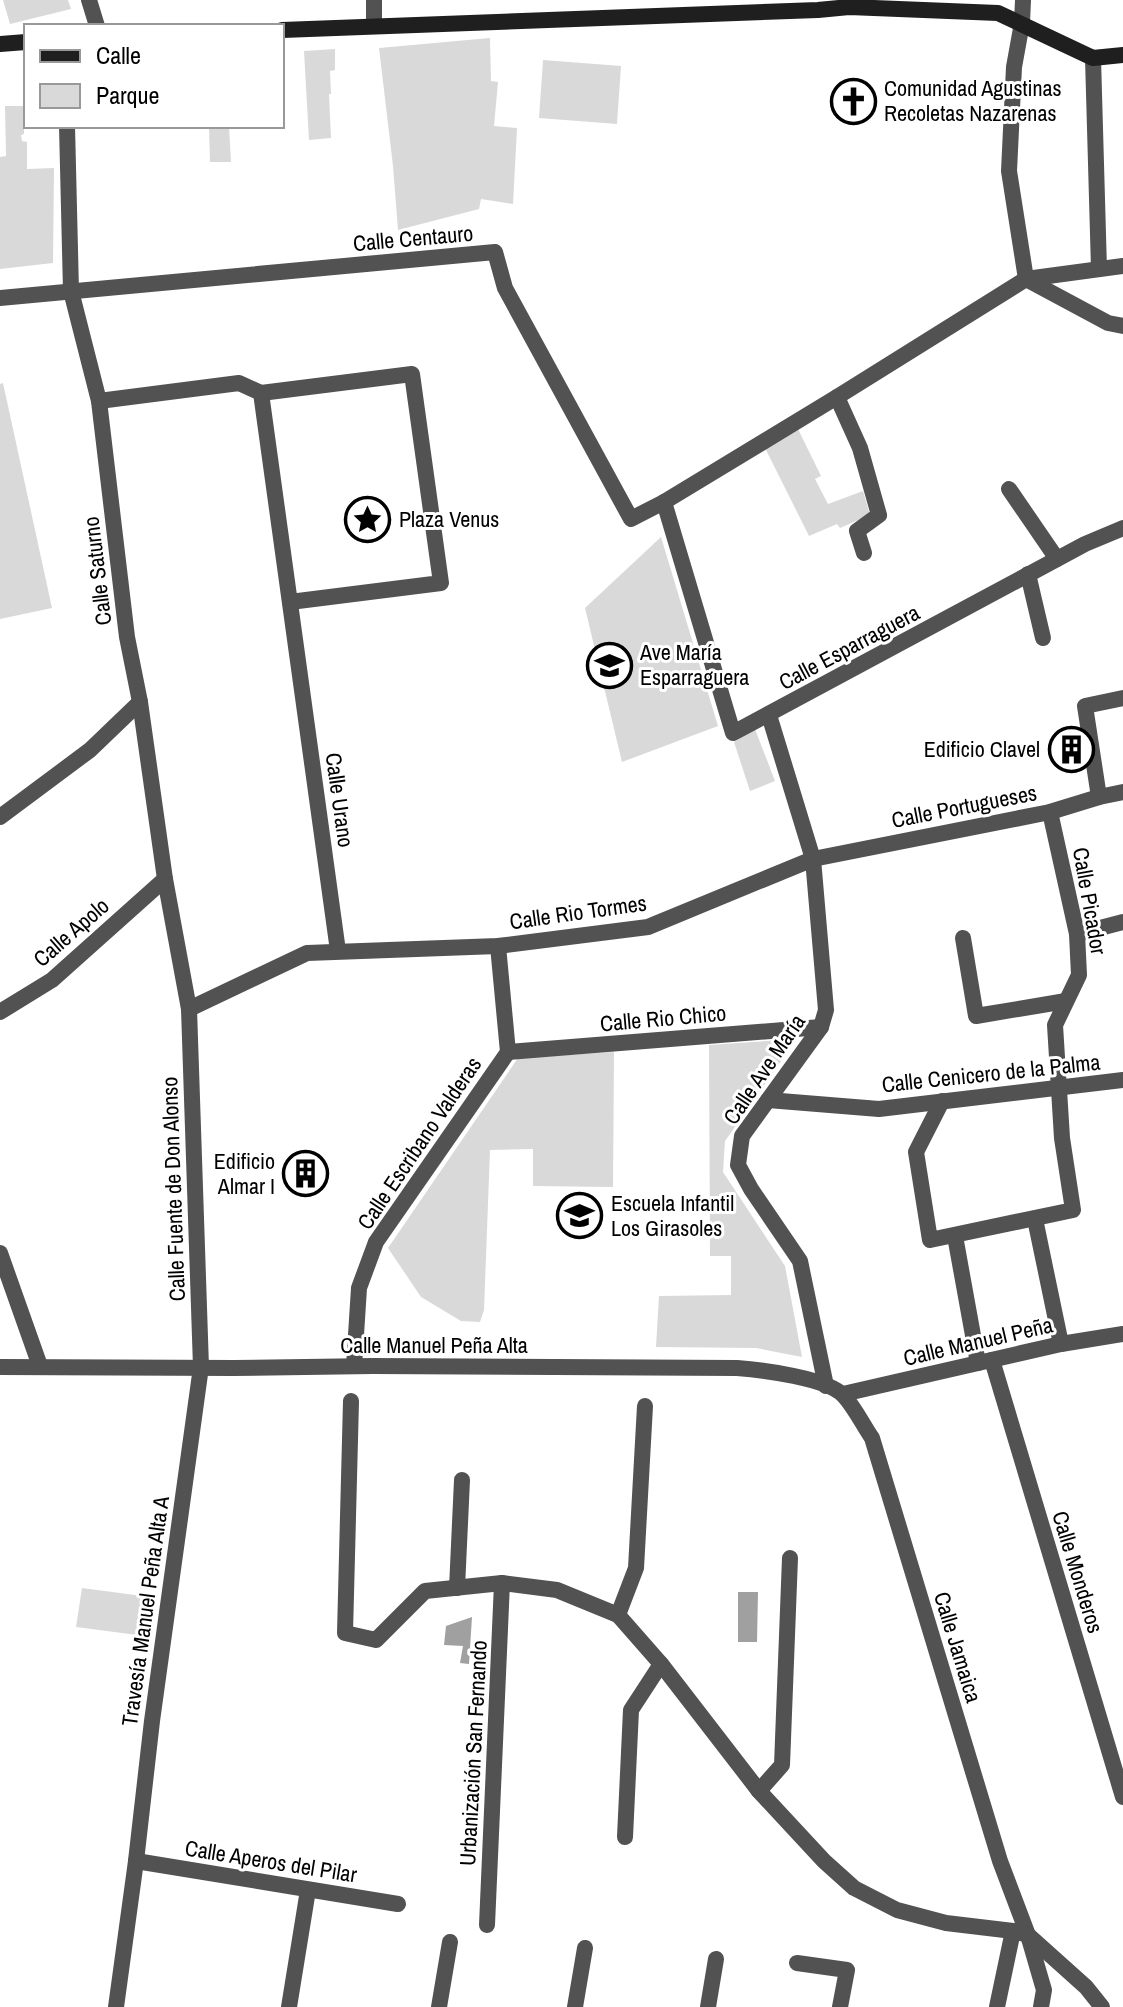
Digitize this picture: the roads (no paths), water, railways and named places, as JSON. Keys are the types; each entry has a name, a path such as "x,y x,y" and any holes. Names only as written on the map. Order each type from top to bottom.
{"street":[{"path":"89,0 96,24"},
{"path":"368,0 382,0"},
{"path":"374,0 374,26"},
{"path":"1023,0 1014,67 1009,171 1026,279"},
{"path":"284,30 818,10 849,3 998,13 1093,58 1123,55"},
{"path":"0,44 24,42"},
{"path":"1093,58 1099,269"},
{"name":"Calle Saturno","path":"67,128 71,291 99,401 127,637 189,1009"},
{"name":"Calle Centauro","path":"0,298 495,252 505,288 631,519 664,502"},
{"path":"664,502 1026,279 1123,266"},
{"path":"1026,279 1108,323 1123,326"},
{"path":"99,401 239,383 261,393 412,374 441,583 290,602"},
{"name":"Calle Urano","path":"261,393 338,951"},
{"path":"837,397 860,448 879,515 857,531 864,553"},
{"path":"1009,489 1057,559"},
{"name":"Calle Esparraguera","path":"664,502 733,733 1085,544 1123,528"},
{"path":"1028,574 1043,638"},
{"path":"1099,797 1085,706 1123,698"},
{"path":"0,817 90,750 140,702"},
{"name":"Calle Ave María","path":"769,715 813,859 826,1010 821,1027 742,1136 738,1165 800,1261 826,1386"},
{"name":"Calle Portugueses","path":"813,859 1050,812 1123,792"},
{"name":"Calle Picador","path":"1035,1219 1073,1210 1062,1138 1055,1025 1079,975 1077,934 1050,812"},
{"name":"Calle Rio Tormes","path":"338,951 498,946 648,927 813,859"},
{"name":"Calle Apolo","path":"0,1012 52,980 165,879"},
{"path":"1077,934 1123,922"},
{"path":"963,938 976,1016 1066,1001"},
{"name":"Calle Escribano Valderas","path":"354,1366 359,1288 376,1242 508,1052 498,946"},
{"path":"189,1009 307,953 338,951"},
{"name":"Calle Fuente de Don Alonso","path":"189,1009 201,1367"},
{"name":"Calle Rio Chico","path":"508,1052 821,1027"},
{"name":"Calle Cenicero de la Palma","path":"768,1100 879,1109 1123,1080"},
{"path":"942,1101 916,1152 930,1240 1035,1219 1061,1344"},
{"name":"Calle Monderos","path":"955,1236 985,1362 1123,1797"},
{"path":"0,1253 40,1366"},
{"name":"Calle Manuel Peña","path":"843,1394 1061,1344 1123,1334"},
{"name":"Calle Manuel Peña Alta","path":"0,1367 737,1368 779,1372 826,1386"},
{"name":"Travesía Manuel Peña Alta A","path":"116,2007 201,1367"},
{"path":"826,1386 843,1394"},
{"name":"Calle Jamaica","path":"843,1394 872,1438 1020,1933 1044,1990 1041,2007"},
{"path":"351,1401 345,1633 376,1640 425,1591 502,1583 557,1590 618,1615 661,1664 759,1791 824,1861 854,1888 897,1910 946,1923 1020,1933 997,2007"},
{"path":"618,1615 636,1568 645,1406"},
{"path":"457,1588 462,1480"},
{"path":"759,1791 782,1765 790,1558"},
{"name":"Urbanización San Fernando","path":"487,1925 502,1583"},
{"path":"625,1837 631,1710 661,1664"},
{"name":"Calle Aperos del Pilar","path":"136,1861 398,1904"},
{"path":"289,2007 308,1890"},
{"name":"Calle Jamaica","path":"1020,1933 1086,1987 1102,2007"},
{"path":"439,2007 450,1942"},
{"path":"575,2007 585,1948"},
{"path":"708,2007 716,1959"},
{"path":"797,1963 847,1970 840,2007"}],"place":[{"name":"Comunidad Agustinas Recoletas Nazarenas","path":"853,101"},
{"name":"Plaza Venus","path":"368,519"},
{"name":"Ave María Esparraguera","path":"609,665"},
{"name":"Edificio Clavel","path":"1071,749"},
{"name":"Edificio Almar I","path":"306,1174"},
{"name":"Escuela Infantil Los Girasoles","path":"580,1216"}]}
